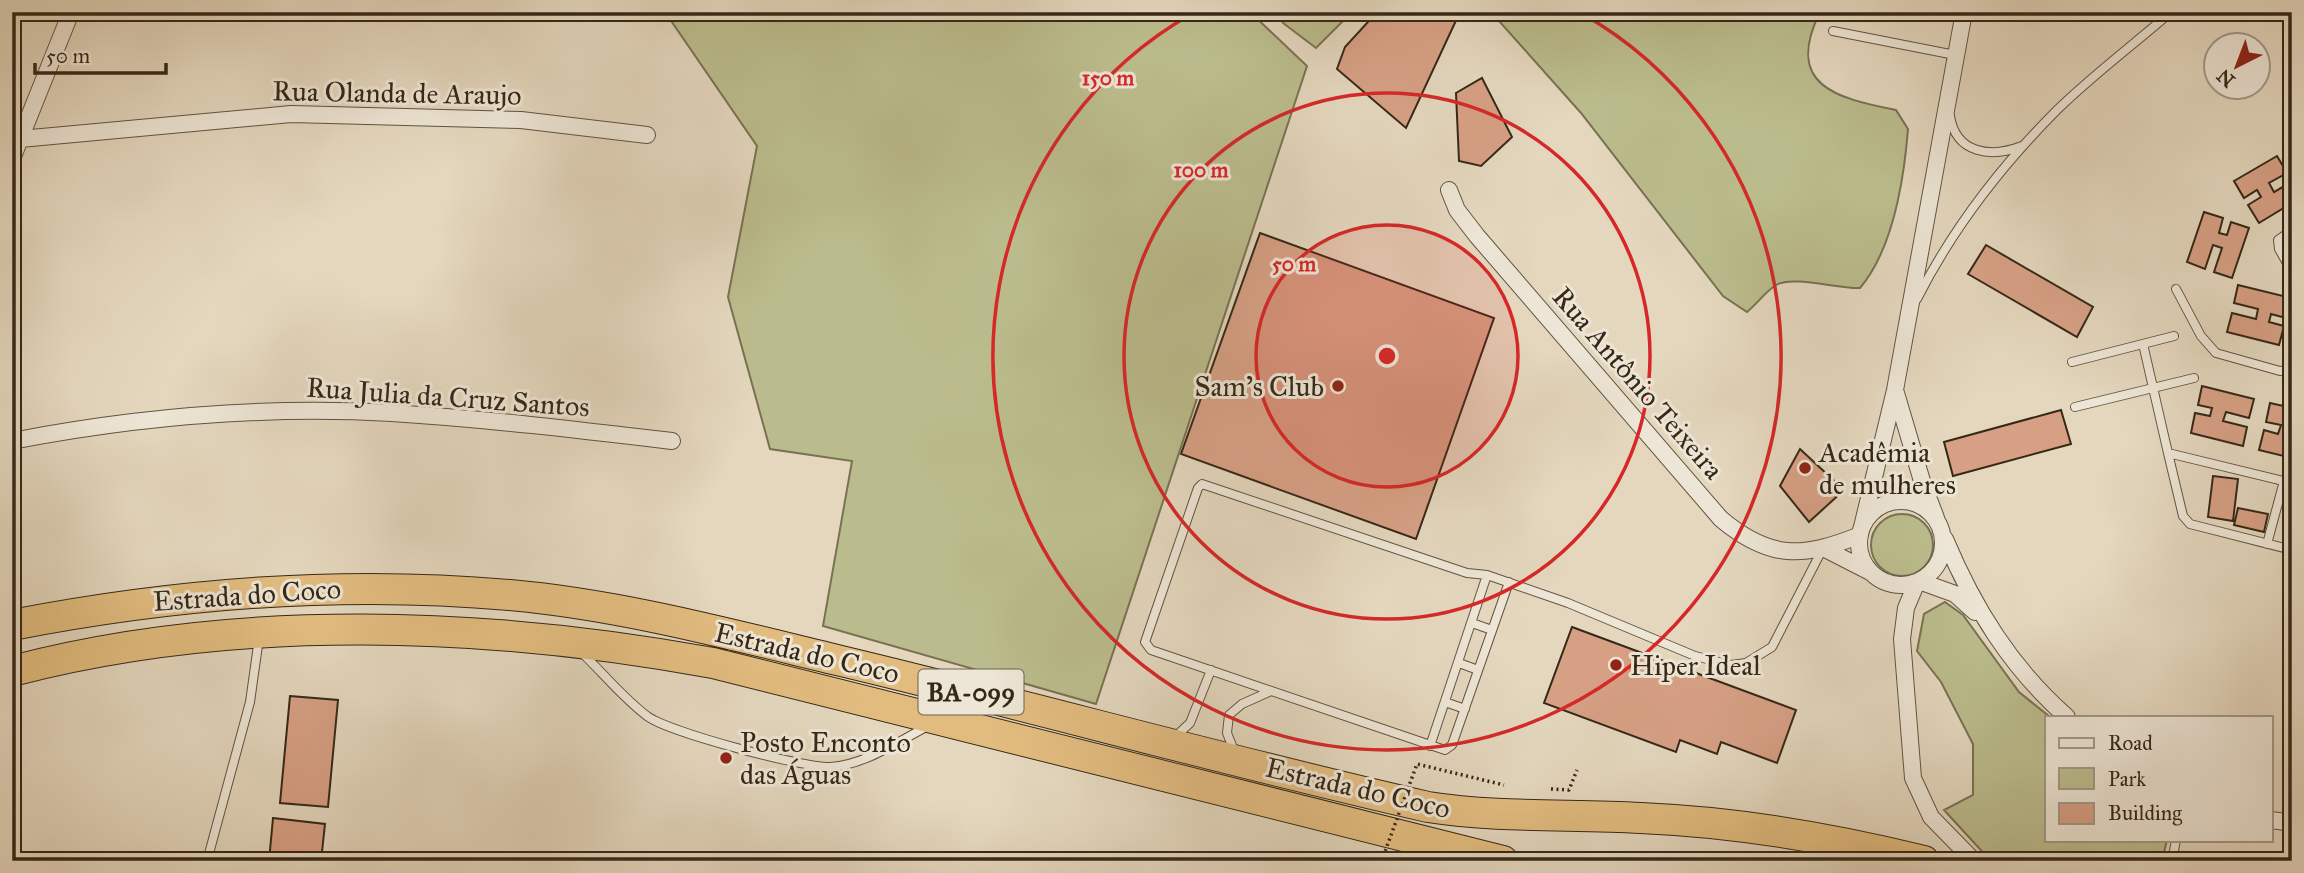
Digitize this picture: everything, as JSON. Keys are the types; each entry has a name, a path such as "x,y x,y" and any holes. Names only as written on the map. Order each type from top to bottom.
{"highway":[{"name":"Estrada do Coco","path":"12,625 101,608 263,591 346,587 511,595 645,615 1168,741 1385,797 1465,813 1642,818 1714,824 1849,843 1924,861"},
{"name":"Estrada do Coco","path":"12,671 106,651 260,632 429,631 640,649 713,663 1503,861"},
{"path":"1849,843 1876,861"}],"street":[{"path":"12,159 71,12"},
{"path":"1964,12 1895,390 1861,531 1860,551 1871,573 1893,584 1918,582 1955,594 1984,621 2014,662 2066,716"},
{"name":"Rua Olanda de Araujo","path":"20,139 291,114 522,120 647,135"},
{"name":"Rua Antônio Teixeira","path":"1449,190 1471,229 1721,519 1737,532 1780,550 1824,549 1861,531"},
{"path":"1895,390 1922,481 1940,527 1984,621"},
{"name":"Rua Julia da Cruz Santos","path":"12,441 143,421 308,412 390,413 486,420 672,441"},
{"path":"1861,531 1880,507 1906,501 1919,505 1940,527 1943,542 1937,565 1918,582 1906,608 1902,639 1913,778 1931,817 1974,861"},
{"name":"Rua Antônio Teixeira","path":"1824,549 1871,573"},
{"path":"2272,820 2292,823"}],"lane":[{"path":"1908,317 1933,267 1958,229 2022,146 2059,108 2171,12"},
{"path":"1833,31 1955,55"},
{"path":"1948,95 1951,120 1956,133 1966,144 1995,154 2022,146"},
{"path":"2292,230 2278,240 2279,248 2292,272"},
{"path":"2176,289 2200,336 2216,353 2280,371 2288,370 2292,365"},
{"path":"2072,362 2174,336"},
{"path":"2143,344 2186,521 2292,550"},
{"path":"2075,407 2194,378"},
{"path":"2168,453 2288,482 2267,544"},
{"path":"1509,582 1449,748 1430,746 1151,650 1145,642 1198,488 1202,484 1467,573 1488,575 1509,582 1588,610 1695,656 1731,665 1746,663 1772,647 1824,549"},
{"path":"1430,746 1488,575"},
{"path":"1472,623 1492,630"},
{"path":"206,861 250,702 260,632"},
{"path":"572,643 648,717 672,730 798,762 830,767 854,762 939,720"},
{"path":"1459,663 1478,670"},
{"path":"1168,741 1190,723 1211,670"},
{"path":"1238,759 1227,733 1229,715 1242,705 1271,691"},
{"path":"1445,702 1465,709"},
{"path":"2172,861 2176,842"}],"path":[{"path":"1398,861 1383,857 1417,764 1504,785"},
{"path":"1551,789 1569,790 1577,770"}],"green space":[{"path":"665,12 1250,12 1307,66 1096,704 823,626 852,461 770,449 728,297 757,146"},
{"path":"1279,12 1352,12 1316,48 1283,23"},
{"path":"1491,12 1820,12 1810,37 1808,56 1812,72 1822,84 1836,93 1853,100 1896,110 1908,129 1900,191 1889,234 1881,254 1860,288 1783,282 1772,288 1747,312 1723,296 1581,113"},
{"path":"1902,514 1924,523 1933,545 1924,567 1902,576 1880,567 1871,545 1880,523"},
{"path":"1945,602 1963,615 2019,692 2049,716 2045,716 2045,842 2167,842 2162,861 1996,861 1988,858 1944,810 1973,795 1973,744 1941,682 1917,651 1924,614"}],"building":[{"path":"1377,12 1460,12 1406,128 1337,69 1345,47"},
{"path":"1482,78 1512,137 1481,166 1459,161 1456,93"},
{"path":"2277,156 2287,173 2269,183 2274,192 2291,182 2292,203 2259,223 2248,205 2261,197 2257,190 2244,198 2234,181"},
{"path":"2204,212 2223,218 2219,233 2227,235 2231,222 2249,228 2232,278 2214,272 2222,248 2213,245 2205,269 2187,262"},
{"name":"Sam's Club","path":"1260,233 1494,318 1416,539 1181,454"},
{"path":"1986,245 2093,307 2077,337 1968,274"},
{"path":"2238,285 2291,298 2286,318 2271,314 2269,322 2284,326 2279,345 2227,332 2232,313 2256,319 2258,309 2234,303"},
{"path":"2202,386 2254,399 2249,418 2226,412 2223,421 2247,427 2243,446 2191,433 2195,413 2210,416 2212,408 2198,405"},
{"path":"2270,403 2292,408 2292,458 2259,450 2264,430 2278,434 2281,425 2266,422"},
{"path":"2061,410 2071,444 1953,476 1944,442"},
{"name":"Acadêmia de mulheres","path":"1800,449 1844,490 1809,522 1780,486"},
{"path":"2213,476 2238,479 2233,521 2208,517"},
{"path":"2238,508 2268,514 2264,532 2234,525"},
{"name":"Hiper Ideal","path":"1572,627 1796,710 1777,763 1721,742 1717,754 1680,740 1676,752 1544,703"},
{"path":"290,696 338,700 328,807 280,803"},
{"path":"273,818 325,824 321,861 269,861"}],"place":[{"name":"Sam's Club","path":"1338,386"},
{"name":"Acadêmia de mulheres","path":"1805,468"},
{"name":"Hiper Ideal","path":"1616,665"},
{"name":"Posto Enconto das Águas","path":"726,758"}]}
